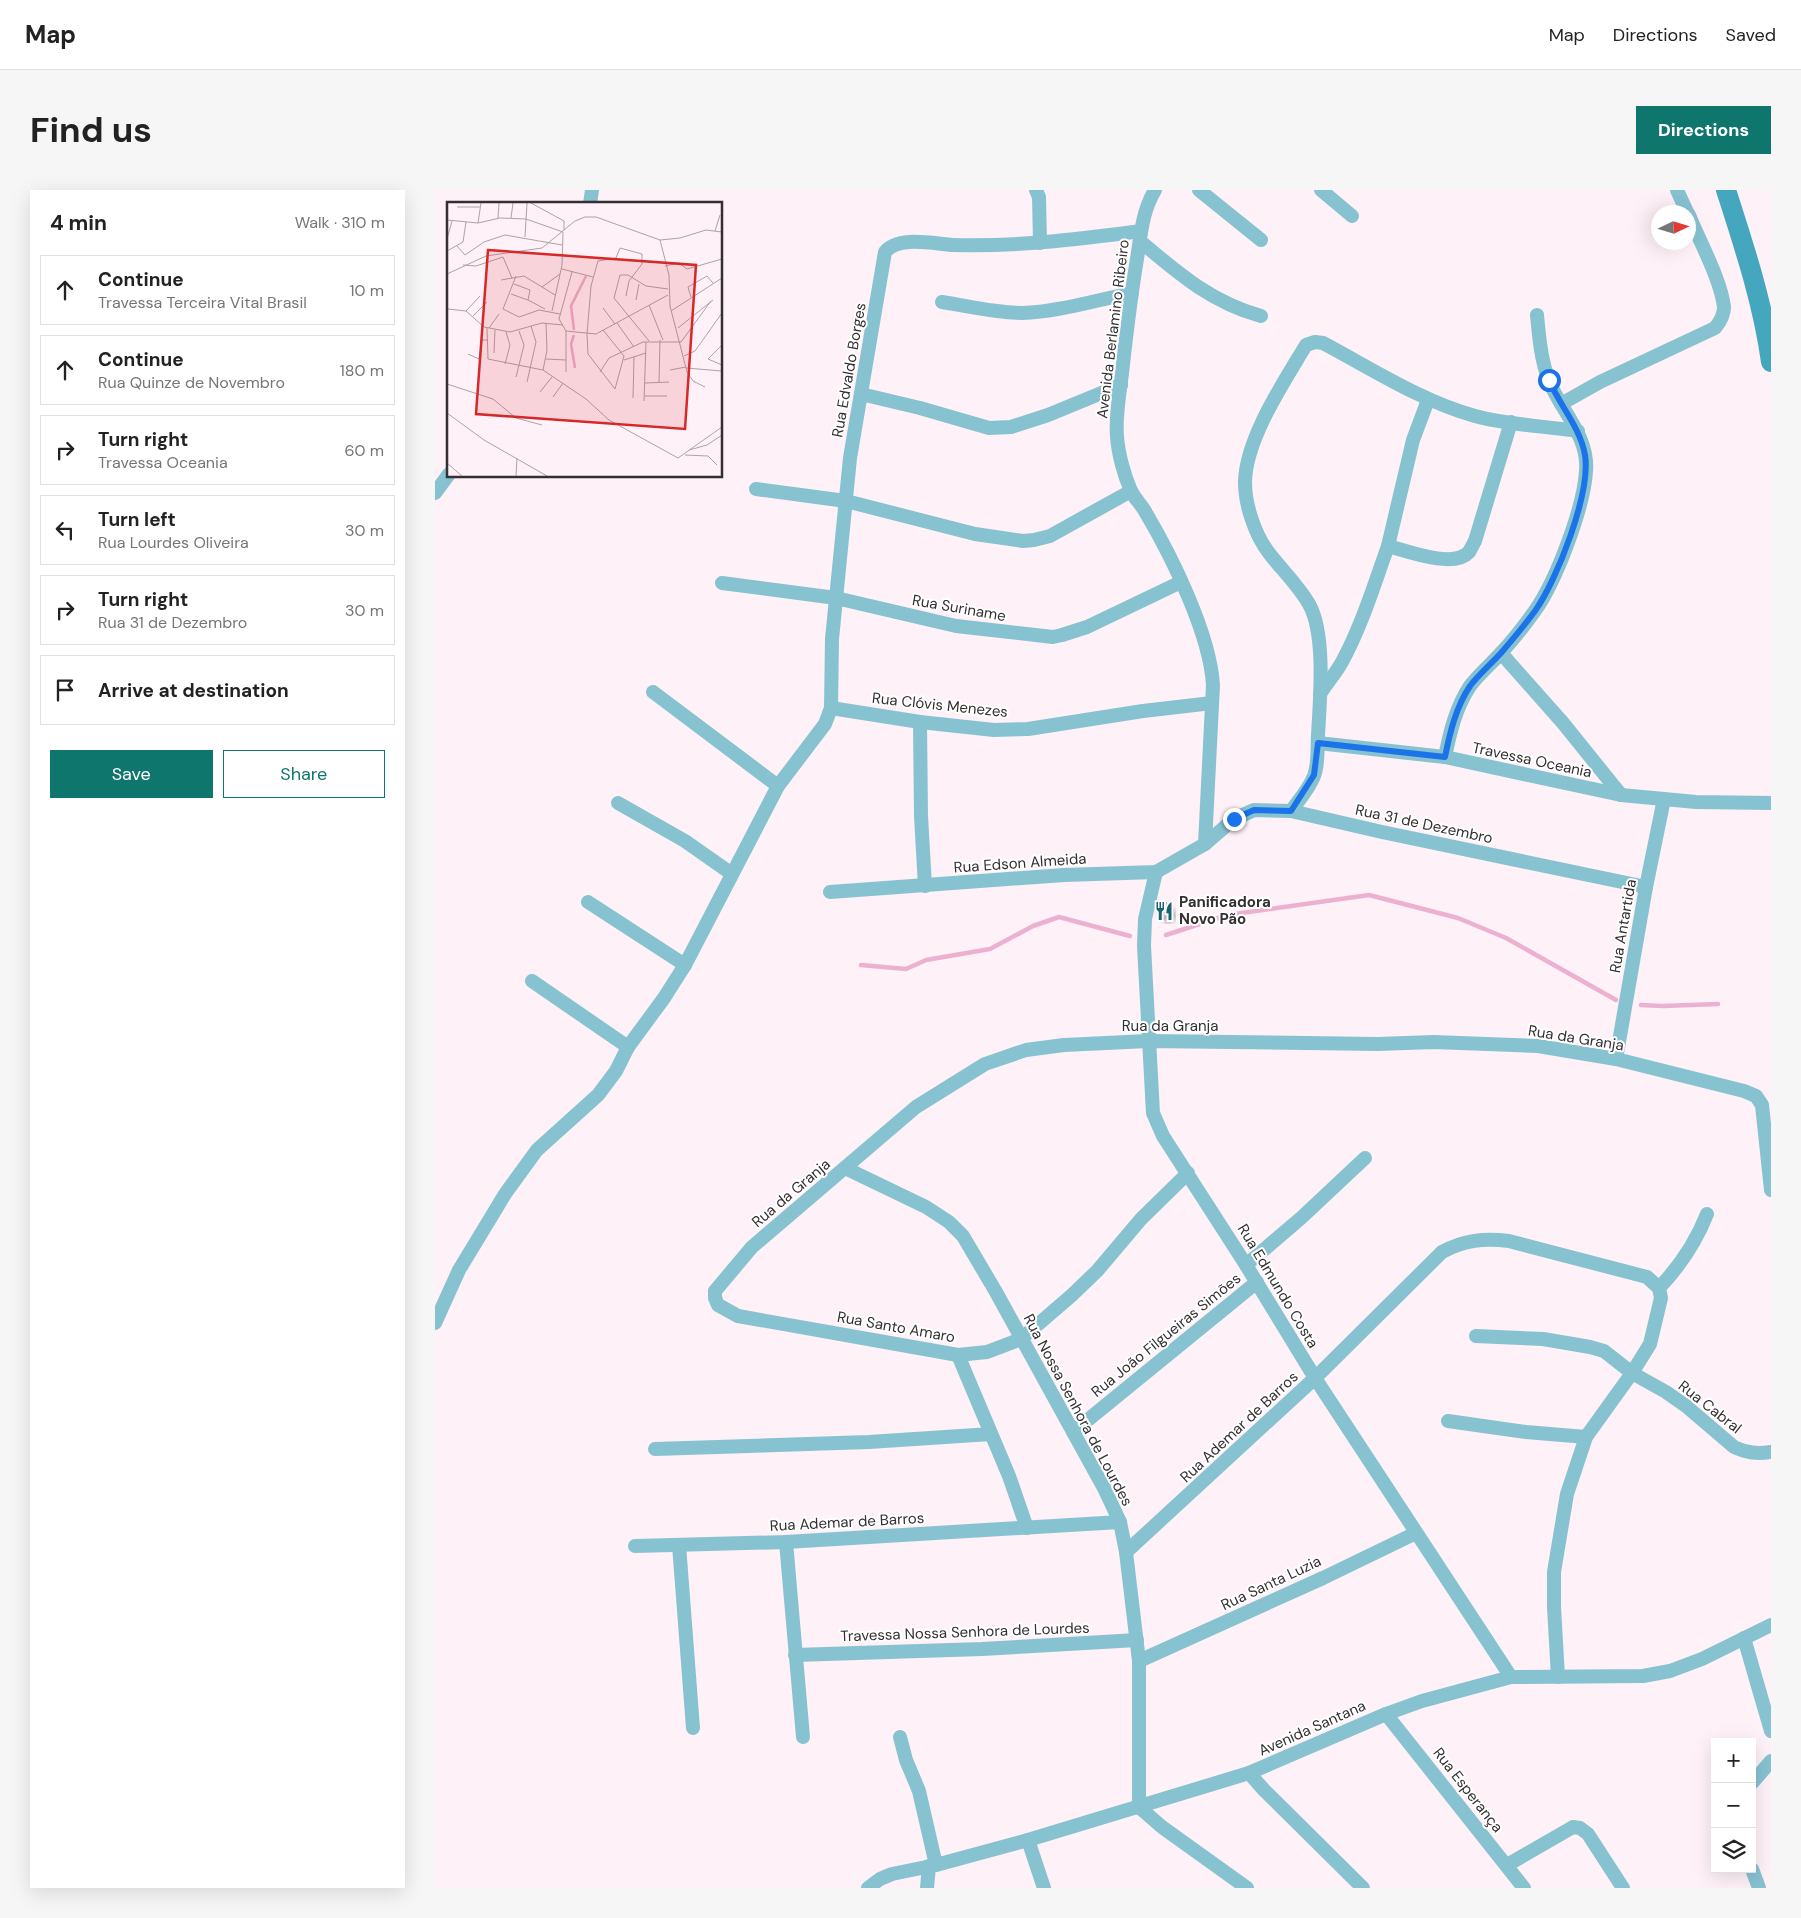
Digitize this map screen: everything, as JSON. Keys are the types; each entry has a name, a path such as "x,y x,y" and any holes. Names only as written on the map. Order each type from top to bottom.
{"street":[{"path":"1036,190 1039,197 1040,243"},
{"name":"Avenida Berlamino Ribeiro","path":"1155,190 1148,202 1140,236 1121,385 1117,435 1121,460 1131,491 1146,512 1181,582 1203,636 1212,671 1205,844"},
{"path":"1199,190 1261,240"},
{"path":"1321,190 1352,216"},
{"path":"1677,190 1684,205"},
{"path":"1726,190 1748,257 1768,338 1771,362"},
{"path":"1561,404 1600,382 1715,328 1721,321 1724,307 1717,282 1696,233"},
{"path":"1140,236 1208,294 1239,310 1261,316"},
{"name":"Rua Edvaldo Borges","path":"831,708 832,638 850,458 885,252 894,244 909,242 955,245 1040,243 1096,237 1140,236"},
{"path":"941,302 1022,313 1042,311 1132,293"},
{"path":"1445,757 1461,701 1471,686 1501,653 1535,610 1556,573 1573,525 1587,470 1585,454 1578,431 1561,404 1544,366 1539,344 1537,314"},
{"path":"1291,811 1314,775 1318,743 1320,694 1319,641 1310,606 1264,544 1253,521 1245,483 1254,446 1270,406 1306,345 1315,342 1323,343 1428,400 1477,417 1578,431"},
{"path":"861,394 920,408 989,428 1011,427 1039,419 1121,385"},
{"path":"1320,694 1341,663 1364,614 1388,546 1413,440 1428,400"},
{"path":"1388,546 1439,559 1452,560 1461,558 1469,552 1475,541 1511,422"},
{"path":"435,493 447,477"},
{"path":"756,489 846,501 975,534 1023,541 1050,536 1131,491"},
{"name":"Rua Suriname","path":"722,583 836,598 956,626 1053,636 1087,627 1181,582"},
{"path":"1501,653 1563,723 1621,795 1696,802 1771,803"},
{"path":"653,692 778,786"},
{"name":"Rua Clóvis Menezes","path":"831,708 920,722 994,730 1028,728 1143,711 1212,704"},
{"path":"435,1323 459,1270 505,1194 537,1150 598,1095 616,1071 628,1047 664,998 685,964 778,786 825,724 831,708"},
{"path":"920,722 921,816 925,886"},
{"name":"Travessa Oceania","path":"1318,743 1445,757 1621,795"},
{"name":"Rua Antartida","path":"1616,1059 1646,887 1664,799"},
{"path":"618,803 685,841 732,874"},
{"name":"Rua 31 de Dezembro","path":"1205,844 1234,819 1254,810 1291,811 1646,887"},
{"name":"Rua Edson Almeida","path":"830,892 1064,875 1156,872 1205,844"},
{"name":"Rua Edmundo Costa","path":"1156,872 1145,919 1148,1041 1153,1113 1171,1151 1188,1173 1246,1264 1315,1378 1511,1677"},
{"path":"588,902 685,964"},
{"path":"532,981 628,1047"},
{"name":"Rua da Granja","path":"738,1316 718,1305 715,1292 721,1283 752,1247 916,1107 985,1064 1026,1050 1064,1045 1148,1041 1378,1044 1435,1042 1539,1046 1616,1059 1744,1090 1756,1096 1762,1105 1771,1190"},
{"path":"1246,1264 1301,1218 1365,1158"},
{"name":"Rua Nossa Senhora de Lourdes","path":"845,1168 927,1207 949,1222 963,1236 975,1254 1104,1488 1120,1522 1126,1552 1139,1661 1139,1807"},
{"name":"Rua Santo Amaro","path":"738,1316 958,1355 987,1352 1021,1340 1073,1295 1097,1271 1141,1219 1188,1173"},
{"path":"1558,1677 1554,1607 1555,1564 1567,1494 1586,1437 1633,1373 1649,1344 1660,1304 1659,1288 1672,1275 1699,1236 1707,1214"},
{"name":"Rua Ademar de Barros","path":"1126,1552 1315,1378 1441,1252 1455,1244 1486,1239 1509,1241 1647,1277 1659,1288"},
{"name":"Rua João Filgueiras Simões","path":"1073,1432 1257,1282"},
{"name":"Rua Cabral","path":"1476,1336 1543,1339 1590,1347 1604,1352 1633,1373 1686,1406 1734,1447 1744,1452 1771,1452"},
{"path":"958,1355 1009,1476 1027,1528"},
{"path":"1448,1421 1525,1432 1586,1437"},
{"path":"655,1450 869,1442 991,1434"},
{"name":"Rua Ademar de Barros","path":"635,1546 786,1542 1120,1522"},
{"name":"Rua Santa Luzia","path":"1139,1661 1323,1578 1416,1533"},
{"path":"786,1542 803,1737"},
{"path":"679,1545 693,1728"},
{"name":"Avenida Santana","path":"868,1888 880,1879 892,1874 933,1866 1028,1840 1249,1774 1386,1714 1422,1701 1511,1677 1643,1676 1670,1671 1702,1659 1771,1625"},
{"path":"1744,1638 1771,1731"},
{"name":"Travessa Nossa Senhora de Lourdes","path":"795,1655 982,1649 1137,1640"},
{"name":"Rua Esperança","path":"1386,1714 1524,1888"},
{"path":"901,1736 906,1760 919,1792 933,1866 927,1888"},
{"path":"1756,1778 1771,1761"},
{"path":"1249,1774 1363,1888"},
{"path":"1139,1807 1162,1827 1247,1888"},
{"path":"1507,1866 1573,1827 1577,1827 1588,1834 1623,1888"},
{"path":"1028,1840 1044,1888"},
{"path":"1753,1873 1759,1888"}],"building":[{"name":"Panificadora Novo Pão","path":"1165,900 1174,912 1163,921 1154,909"}],"waterway":[{"path":"1166,935 1227,915 1369,895 1458,918 1506,938 1616,1000"},
{"path":"861,965 906,969 926,960 990,949 1033,926 1059,917 1130,936"},
{"path":"1641,1005 1718,1004"}],"place":[{"name":"Panificadora Novo Pão","path":"1164,911"}],"route":[{"path":"1234,819 1254,810 1291,811 1314,775 1318,743 1445,757 1461,701 1481,673 1501,653 1525,624 1547,591 1556,573 1576,518 1587,470 1585,454 1578,431 1554,393 1549,380"}]}
